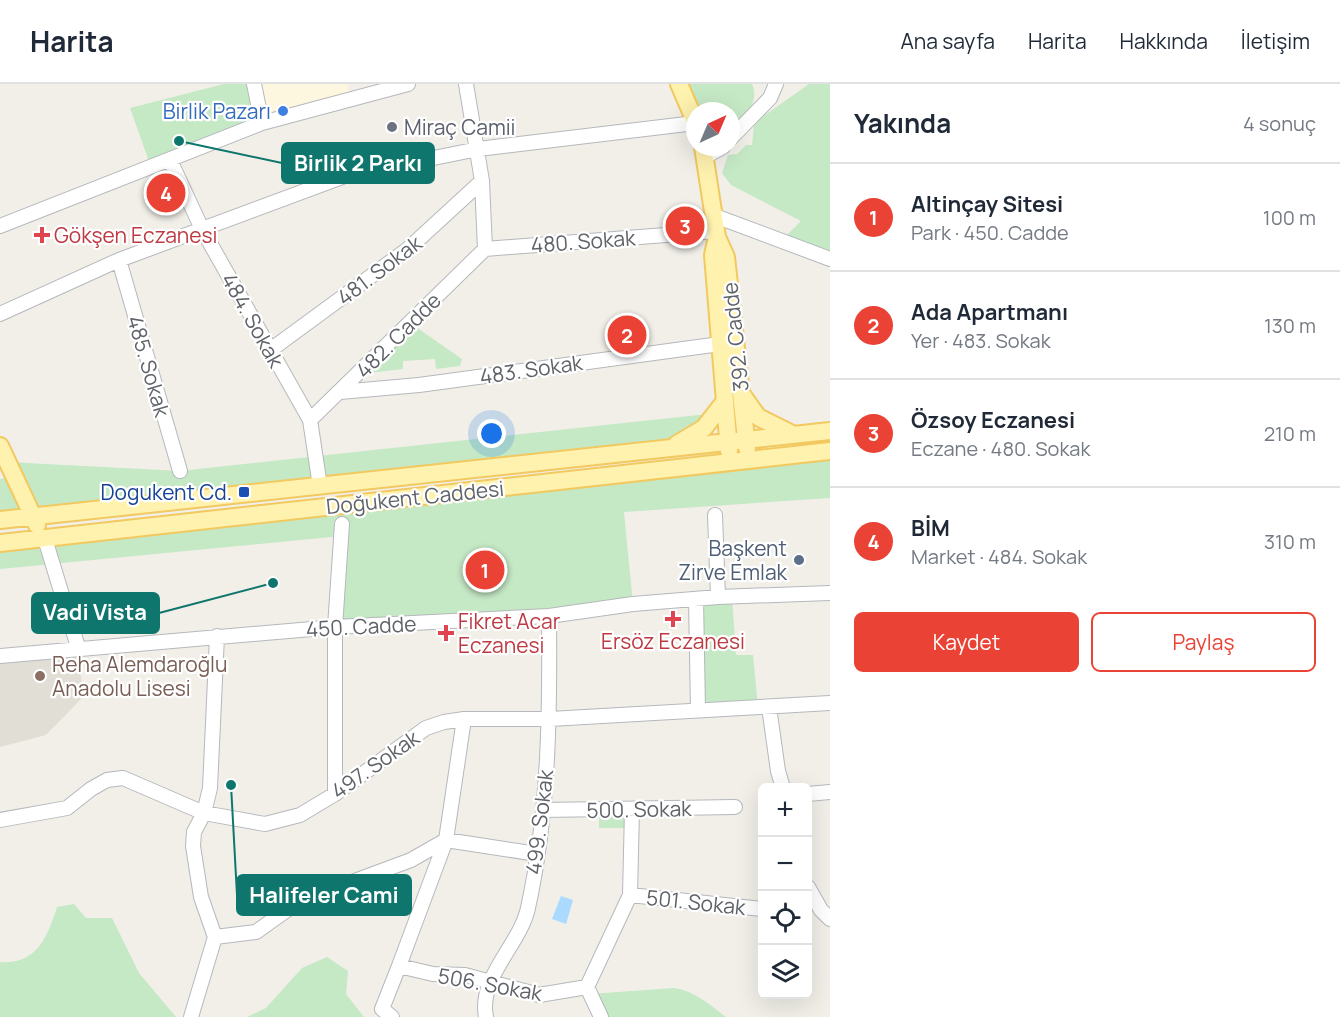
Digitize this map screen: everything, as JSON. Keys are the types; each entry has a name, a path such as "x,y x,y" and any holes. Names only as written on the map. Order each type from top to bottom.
{"main road":[{"path":"679,84 687,102"},
{"name":"392. Cadde","path":"706,156 716,228 726,257 748,459"},
{"name":"392. Cadde","path":"716,228 713,255 731,461"},
{"path":"741,393 759,417 793,434"},
{"path":"664,450 697,433 712,420 725,401"},
{"name":"Doğukent Caddesi","path":"0,520 830,431"},
{"path":"0,446 45,539"},
{"name":"Doğukent Caddesi","path":"0,543 830,451"}],"street":[{"path":"254,84 262,123"},
{"path":"0,226 262,123 408,84"},
{"path":"466,84 482,181 485,249"},
{"path":"740,129 770,98 776,84"},
{"path":"0,314 119,260 345,176 477,149 686,123"},
{"name":"484. Sokak","path":"170,160 202,229 310,420 320,486"},
{"name":"481. Sokak","path":"269,351 408,249 482,181"},
{"path":"716,228 830,259"},
{"name":"480. Sokak","path":"485,249 716,228"},
{"name":"482. Cadde","path":"310,420 485,249"},
{"name":"485. Sokak","path":"119,260 180,471"},
{"name":"483. Sokak","path":"340,392 419,385 720,344"},
{"path":"716,515 718,597"},
{"path":"335,794 335,627 342,524"},
{"path":"45,539 78,647"},
{"name":"450. Cadde","path":"0,656 78,647 335,627 549,616 718,597 830,593"},
{"path":"696,599 698,710"},
{"name":"499. Sokak","path":"486,1017 490,981 513,945 528,911 537,854 550,719 549,616"},
{"path":"191,1017 216,937 201,897 193,846 194,832 204,813 210,788 217,636"},
{"name":"497. Sokak","path":"0,820 67,808 90,789 107,780 123,778 204,813 265,824 300,814 335,794 426,728 444,722 464,719 550,719 830,703"},
{"path":"769,706 782,783"},
{"path":"393,1017 382,1009 446,840 464,719"},
{"path":"812,794 830,792"},
{"name":"500. Sokak","path":"543,810 735,807"},
{"path":"601,1017 586,987 630,895 632,810"},
{"path":"216,937 256,932 298,902 394,867 446,840 537,854"},
{"path":"809,891 819,914"},
{"name":"501. Sokak","path":"630,895 758,909"},
{"name":"506. Sokak","path":"399,966 433,974 465,975 539,995 586,987"}],"shaded area":[{"name":"Birlik Pazarı","path":"254,84 347,84 351,98 262,123"},
{"name":"Reha Alemdaroğlu Anadolu Lisesi","path":"78,647 83,697 46,735 0,747 0,656"}],"green space":[{"path":"224,84 254,84 262,123 151,167 130,108"},
{"path":"688,84 752,84 754,91 753,103 740,120 740,102 695,102"},
{"path":"809,84 830,84 830,259 782,240 801,221 731,185 722,173 728,156 740,156 740,151 746,145 752,145 754,125"},
{"path":"413,325 462,359 460,366 436,369 435,359 403,361 403,369 360,374"},
{"path":"717,413 689,439 0,520 0,479 13,477 7,462 180,471"},
{"path":"830,451 830,498 624,512 633,604 335,627 342,536 0,569 0,543"},
{"path":"732,596 736,655 753,655 758,708 698,710 696,599"},
{"path":"625,813 625,828 599,828 599,814"},
{"path":"74,904 86,918 112,918 139,973 176,1017 0,1017 0,962 13,962 32,954 45,938 57,907"},
{"path":"327,957 348,971 346,994 364,1017 247,1017 266,1008 302,968"},
{"path":"674,988 695,995 726,1017 601,1017 590,994"}],"water":[{"path":"561,896 573,900 566,924 552,919"}],"place":[{"name":"Birlik Pazarı","path":"283,111"},
{"name":"Miraç Camii","path":"392,127"},
{"name":"Birlik 2 Parkı","path":"179,141"},
{"name":"BİM","path":"166,193"},
{"name":"Özsoy Eczanesi","path":"685,226"},
{"name":"Gökşen Eczanesi","path":"42,235"},
{"name":"Ada Apartmanı","path":"627,335"},
{"name":"Dogukent Cd.","path":"244,492"},
{"name":"Başkent Zirve Emlak","path":"799,560"},
{"name":"Altinçay Sitesi","path":"485,570"},
{"name":"Vadi Vista","path":"273,583"},
{"name":"Ersöz Eczanesi","path":"673,619"},
{"name":"Fikret Acar Eczanesi","path":"446,633"},
{"name":"Reha Alemdaroğlu Anadolu Lisesi","path":"40,676"},
{"name":"Halifeler Cami","path":"231,785"}]}
